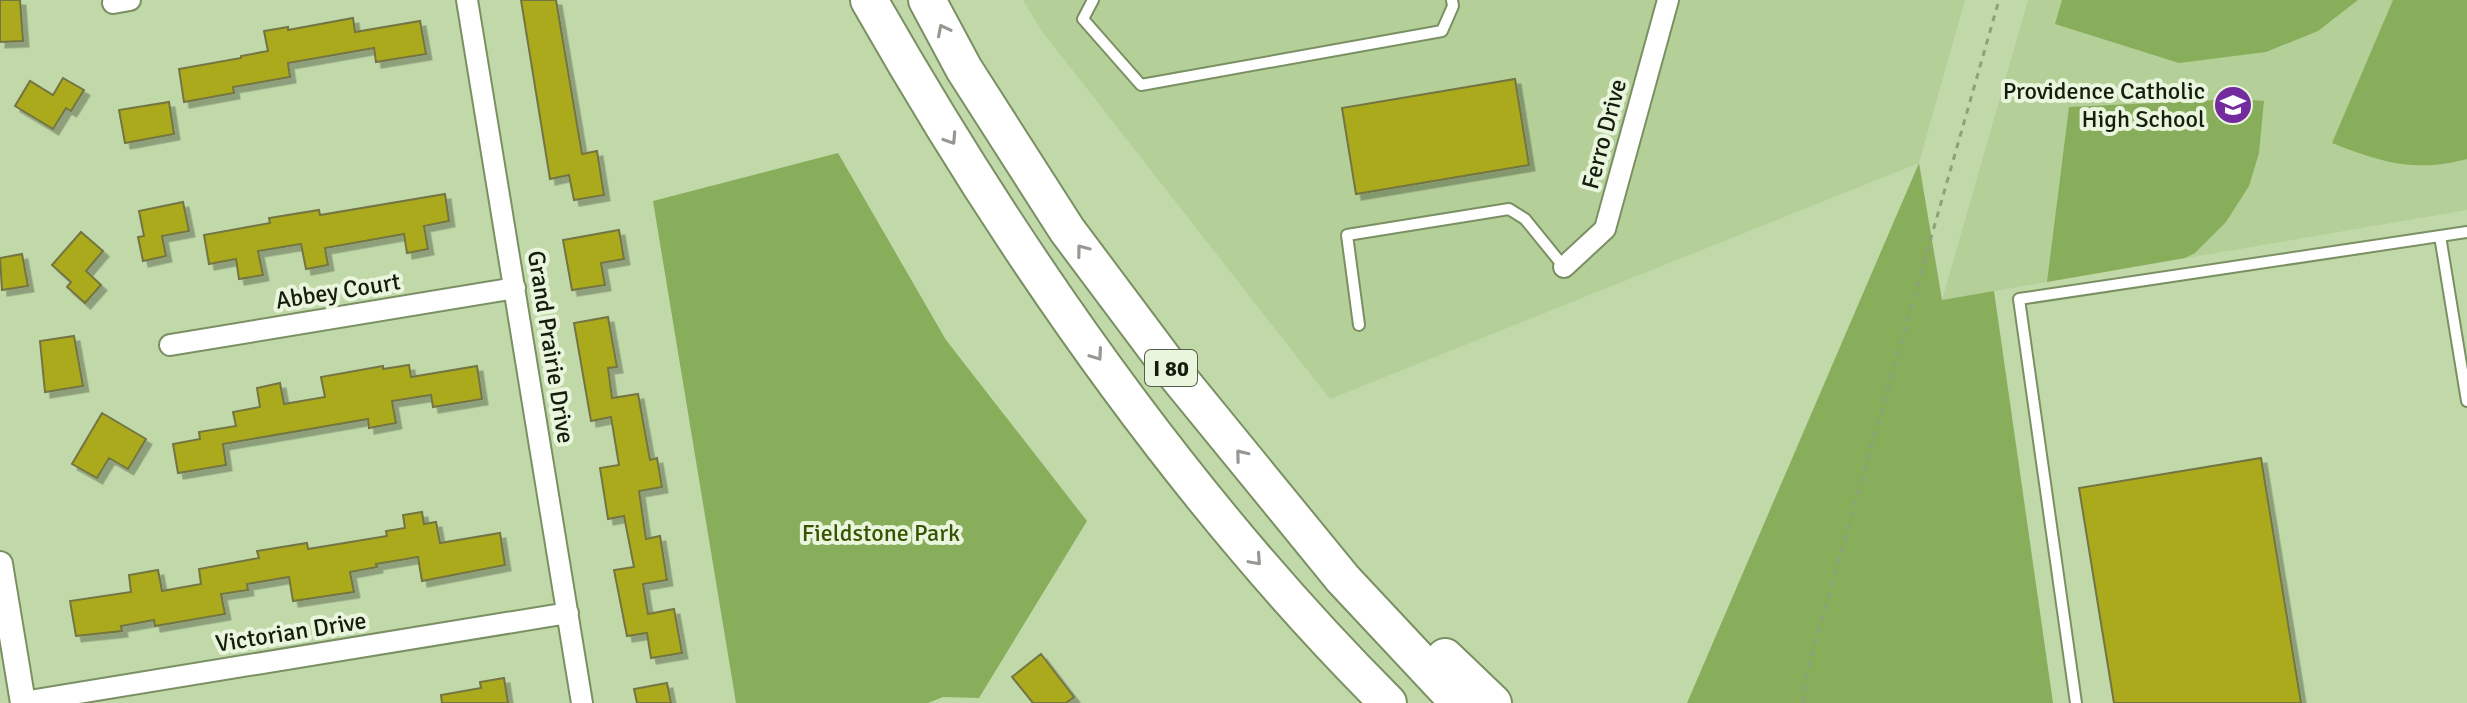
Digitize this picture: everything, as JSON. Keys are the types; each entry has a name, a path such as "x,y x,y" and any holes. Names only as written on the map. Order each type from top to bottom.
{"highway":[{"name":"I 80","path":"869,0 936,116 1029,260 1123,391 1216,515 1388,703"},
{"name":"I 80","path":"927,0 964,69 1067,230 1165,361 1343,579 1459,703"},
{"path":"1270,490 1493,703"}],"street":[{"name":"Grand Prairie Drive","path":"467,0 582,703"},
{"name":"Ferro Drive","path":"1564,267 1605,229 1668,0"},
{"name":"Abbey Court","path":"170,345 515,288"},
{"path":"0,564 23,703"},
{"name":"Victorian Drive","path":"23,703 568,613"}],"lane":[{"path":"1093,0 1083,19 1141,85 1442,31 1453,6 1452,0"},
{"path":"1359,325 1347,235 1509,209 1525,219 1564,267"},
{"path":"2076,703 2019,299 2467,232"},
{"path":"2440,236 2467,401"}],"path":[{"path":"1803,703 1808,668 1999,0"}],"shaded area":[{"path":"1023,0 1965,0 1919,163 1330,399 1041,30"},
{"name":"Providence Catholic High School","path":"2028,0 2467,0 2467,210 1942,300"}],"green space":[{"path":"2062,0 2358,0 2318,31 2266,52 2179,63 2055,24"},
{"path":"2393,0 2467,0 2467,159 2414,165 2382,160 2332,143"},
{"path":"2238,99 2264,101 2259,153 2249,186 2226,222 2195,253 2185,258 2047,282 2069,107"},
{"name":"Fieldstone Park","path":"838,153 946,340 1087,521 979,698 943,697 928,703 736,703 653,201"},
{"path":"1919,163 1942,300 1994,291 2053,703 1687,703"}],"building":[{"path":"0,0 20,0 23,41 0,42"},
{"path":"521,0 556,0 582,154 597,151 604,195 574,200 569,175 550,179"},
{"path":"353,18 355,32 420,21 426,54 376,62 374,48 288,63 290,77 233,87 234,93 184,102 179,69 268,51 264,31 288,27 288,30"},
{"path":"63,78 84,90 71,111 66,108 53,129 15,106 30,81 53,95"},
{"path":"1515,79 1529,165 1356,194 1342,108"},
{"path":"169,102 174,134 125,143 119,110"},
{"path":"445,194 449,221 424,226 428,249 407,253 404,234 325,248 328,265 306,269 301,244 258,251 263,275 239,279 236,259 209,264 204,235 270,223 269,218 319,210 320,215"},
{"path":"183,202 189,231 162,236 166,256 143,261 138,237 144,236 139,211"},
{"path":"619,230 624,259 601,263 605,285 572,290 563,240"},
{"path":"81,232 103,251 86,271 101,285 85,303 67,287 71,282 52,265"},
{"path":"22,254 28,286 2,290 0,258"},
{"path":"608,317 617,367 608,368 612,398 638,394 650,460 657,458 662,487 639,491 646,539 660,536 667,580 643,584 648,614 674,609 682,653 651,658 647,633 627,636 614,570 634,567 624,516 608,519 600,468 619,465 611,417 591,421 574,323"},
{"path":"74,336 83,386 45,392 40,341"},
{"path":"409,365 411,377 477,366 482,399 433,407 431,395 392,401 396,423 369,428 368,419 223,444 226,465 178,473 173,444 200,439 199,432 236,426 233,412 260,407 257,388 280,383 284,404 325,397 321,377 383,366 383,369"},
{"path":"102,413 146,439 128,469 109,458 97,478 72,464"},
{"path":"2261,458 2301,703 2114,703 2079,488"},
{"path":"422,512 424,524 436,522 440,543 500,533 505,565 422,581 418,557 376,564 377,567 350,572 354,592 293,601 289,577 247,584 248,590 221,594 225,614 155,626 154,620 121,626 122,631 76,636 70,601 131,592 129,575 158,570 162,591 201,584 199,569 259,558 257,551 307,543 308,549 387,536 386,531 405,528 403,515"},
{"path":"1041,654 1074,697 1066,703 1033,703 1012,677"},
{"path":"504,678 508,703 442,703 441,695 481,688 480,682"},
{"path":"667,683 671,703 637,703 634,689"}],"place":[{"name":"Providence Catholic High School","path":"2233,105"}]}
